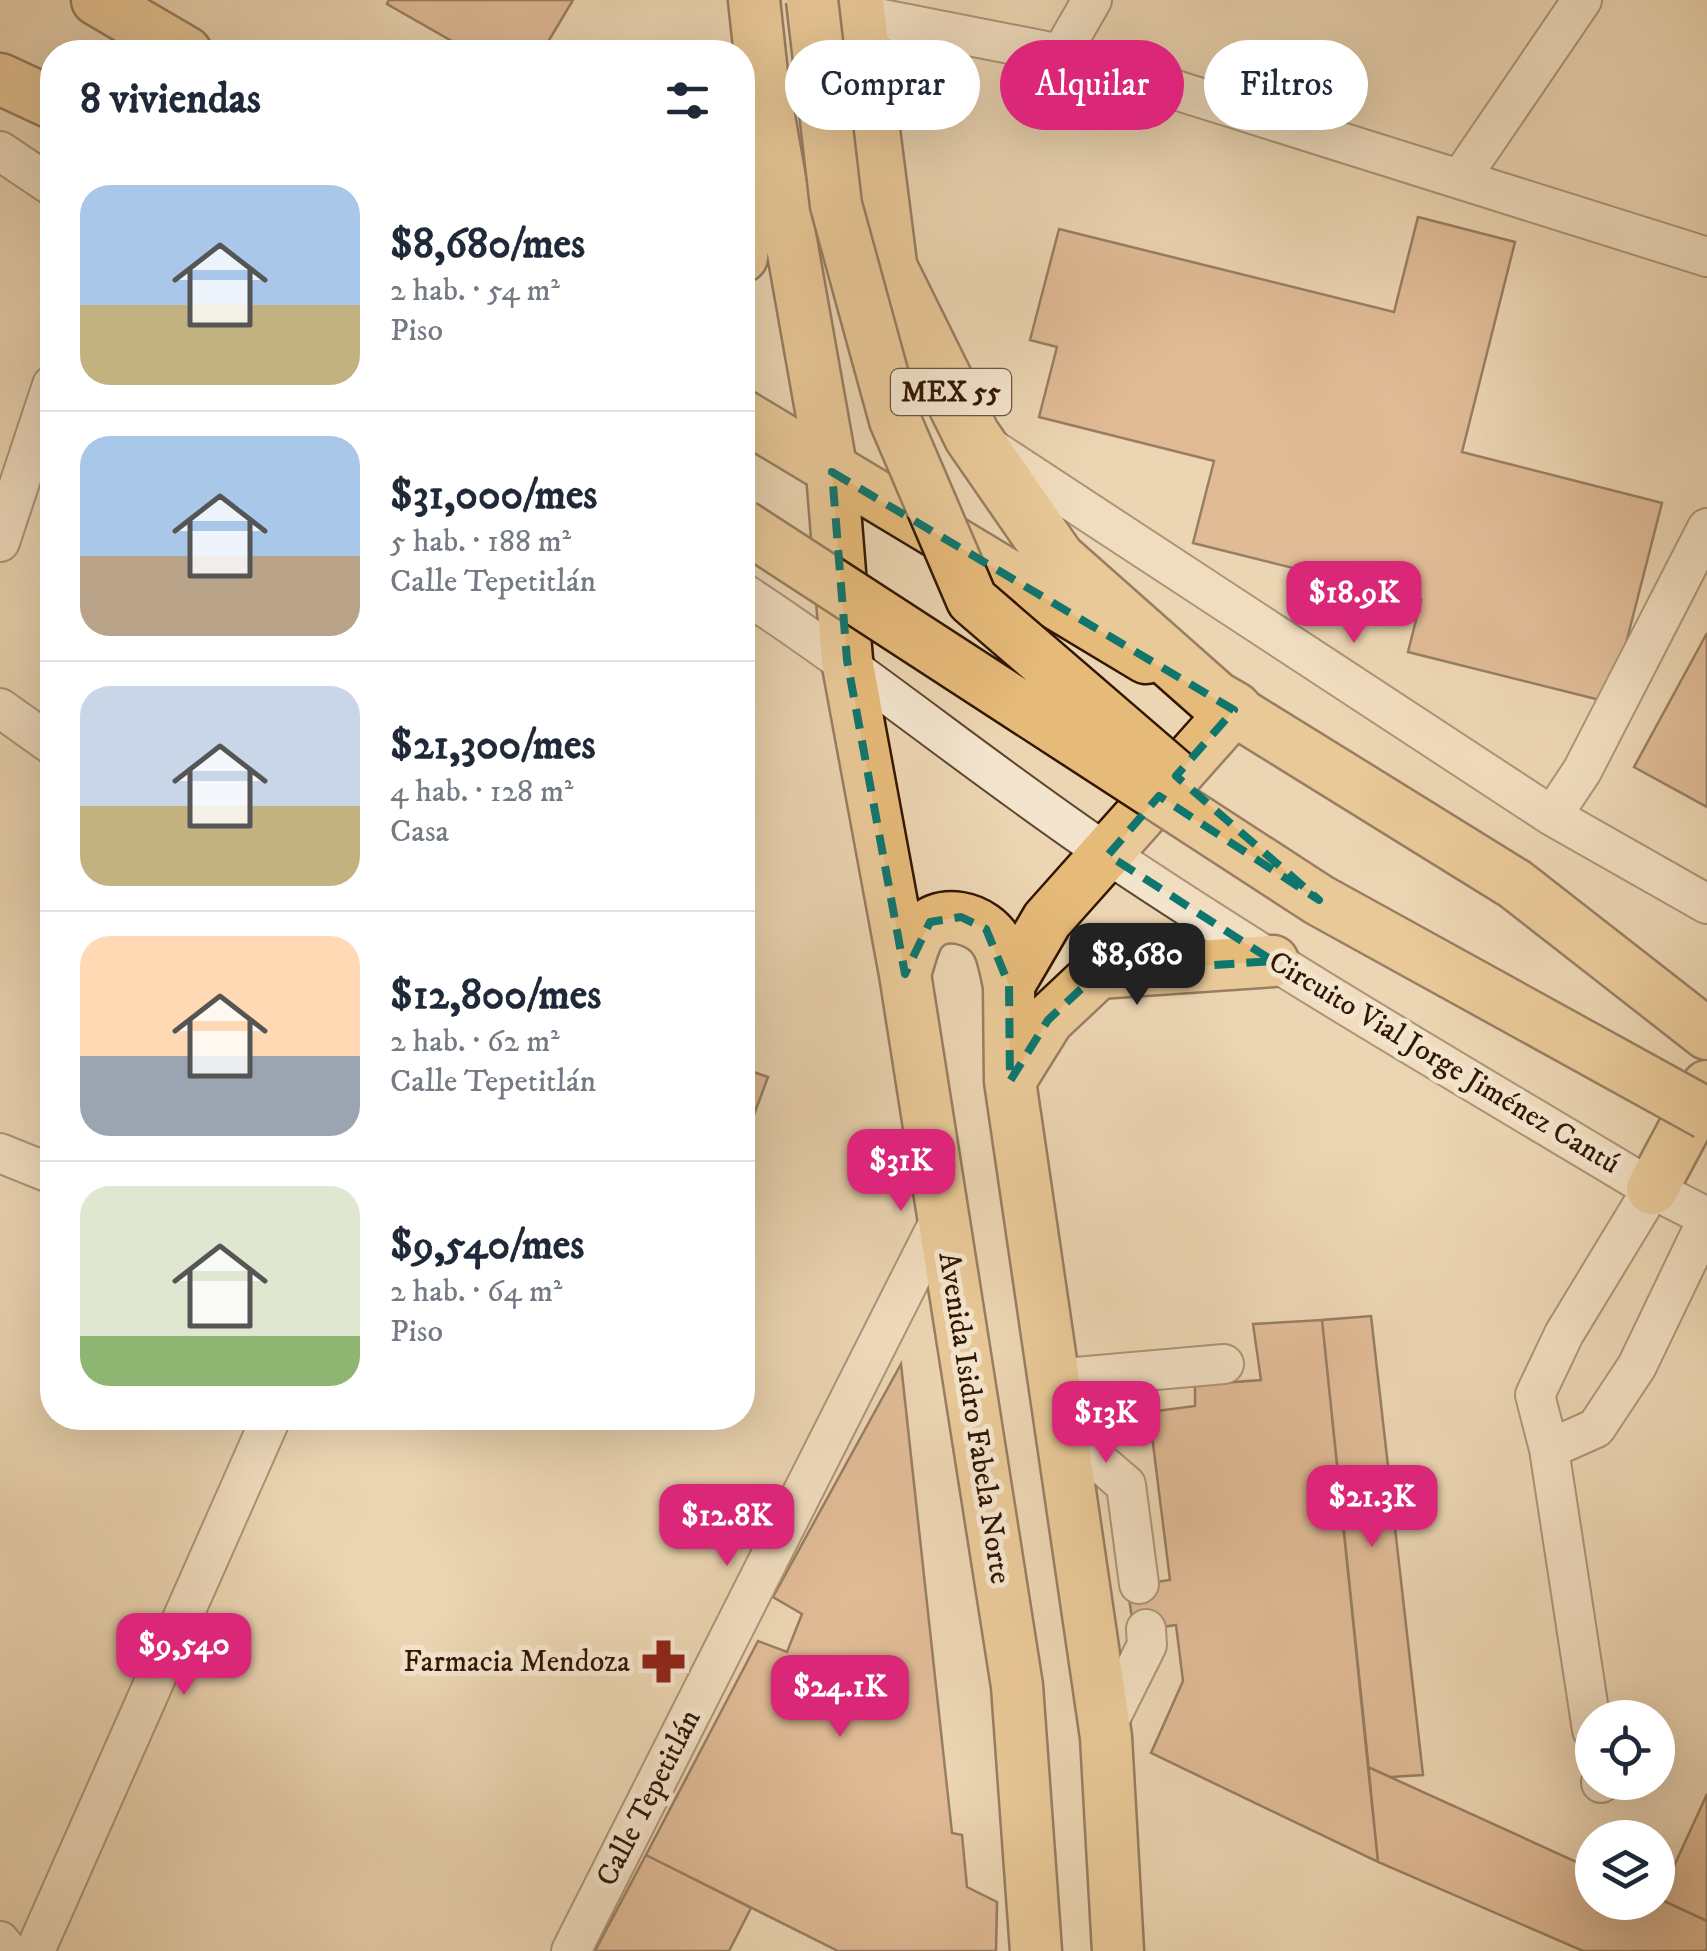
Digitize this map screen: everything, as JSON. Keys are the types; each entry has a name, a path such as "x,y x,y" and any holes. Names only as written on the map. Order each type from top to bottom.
{"highway":[{"name":"MEX 55","path":"841,5 889,268 972,436 1058,559 1224,704"}],"main road":[{"path":"97,0 165,40"},
{"path":"754,0 763,83 755,149"},
{"path":"841,5 836,205 895,420 972,600 1319,900"},
{"path":"0,79 40,97"},
{"name":"Avenida Isidro Fabela Norte","path":"763,83 832,472 847,660 905,974 1017,1686 1036,1951"},
{"path":"755,424 1224,704 1514,884 1707,1034"},
{"path":"755,533 1319,900 1707,1114"},
{"path":"1009,985 1047,920 1108,854 1224,704"},
{"path":"905,974 919,934 930,922 961,917 986,929 998,945 1009,985 1010,1081 1105,1730 1118,1951"},
{"path":"1010,1081 1048,1020 1098,973 1274,961"},
{"path":"1652,1189 1707,1086"}],"street":[{"path":"1069,40 1092,0"},
{"path":"1460,180 1582,0"},
{"path":"841,5 1000,40"},
{"path":"1184,93 1707,257"},
{"path":"0,150 40,178"},
{"path":"0,542 40,421"},
{"path":"972,436 1552,816 1707,904"},
{"path":"1552,816 1582,772 1707,528"},
{"name":"Circuito Vial Jorge Jiménez Cantú","path":"755,600 847,660 1108,854 1274,961 1652,1189 1707,1218"},
{"path":"0,708 40,736"},
{"path":"0,1153 40,1169"},
{"path":"1587,1700 1548,1449 1535,1395 1564,1334 1652,1189"},
{"name":"Calle Tepetitlán","path":"571,1951 942,1216"},
{"path":"1548,1449 1596,1428 1637,1366 1707,1218"},
{"path":"1053,1379 1224,1364"},
{"path":"1060,1428 1126,1484 1139,1584"},
{"path":"35,1951 266,1430"},
{"path":"1105,1730 1148,1645 1146,1629"},
{"path":"0,1941 8,1951"}],"highlighted area":[{"path":"832,472 1234,710 1176,776 1319,900 1159,796 1108,855 1273,961 1098,973 1048,1020 1010,1081 1009,985 986,929 961,917 930,922 905,974 847,660"}],"building":[{"path":"389,0 573,0 549,40 450,40 387,4"},
{"path":"1418,217 1515,242 1462,452 1662,503 1624,651 1600,700 1408,652 1421,600 1193,543 1214,461 1039,417 1057,347 1030,340 1059,229 1394,312"},
{"path":"1707,633 1707,807 1634,767"},
{"path":"755,1072 768,1077 755,1112"},
{"path":"1371,1316 1423,1775 1390,1777 1368,1767 1322,1320"},
{"path":"1322,1320 1378,1862 1151,1753 1183,1681 1176,1625 1134,1631 1127,1586 1170,1580 1149,1412 1195,1406 1195,1385 1261,1380 1253,1324"},
{"path":"901,1364 952,1833 962,1835 967,1887 997,1902 996,1951 838,1951 646,1855 758,1641 787,1652 802,1614 773,1597"},
{"path":"1368,1767 1575,1861 1575,1920 1675,1920 1675,1906 1707,1921 1707,1951 1583,1951 1378,1862"},
{"path":"1707,1794 1707,1921 1675,1906 1675,1864"},
{"path":"646,1855 751,1908 729,1951 595,1951"}],"place":[{"name":"Farmacia Mendoza","path":"663,1662"}]}
